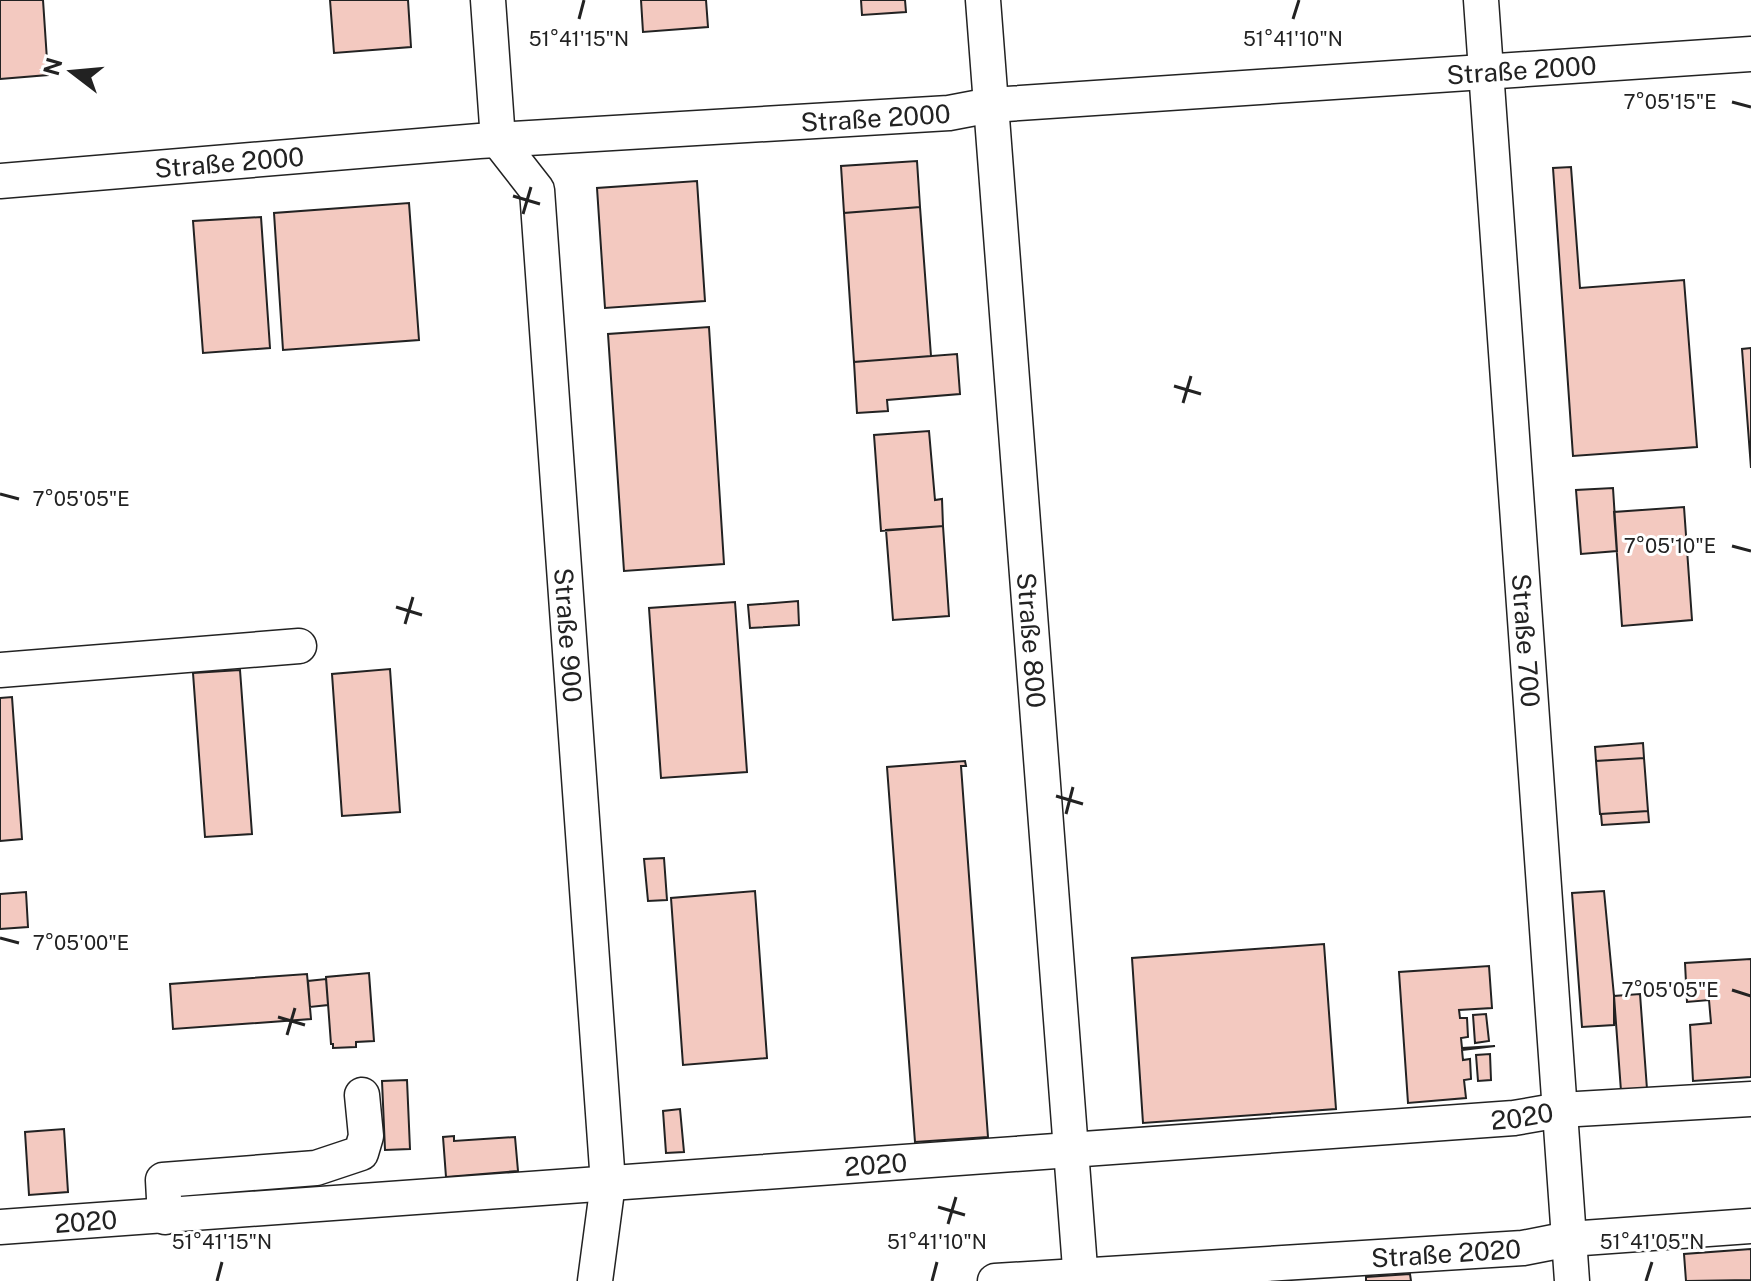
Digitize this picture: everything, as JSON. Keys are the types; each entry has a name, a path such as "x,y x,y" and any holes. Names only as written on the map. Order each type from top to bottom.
{"lane":[{"path":"488,0 498,140"},
{"name":"Straße 800","path":"983,0 1081,1278"},
{"name":"Straße 700","path":"1481,0 1572,1281"},
{"name":"Straße 2000","path":"0,181 498,140 949,113 991,105 1751,54"},
{"name":"Straße 900","path":"498,140 537,190 608,1183 595,1281"},
{"path":"0,670 299,646"},
{"path":"165,1217 163,1180 316,1168 361,1153 366,1136 362,1095"},
{"name":"2020","path":"0,1227 1514,1118 1560,1110 1751,1099"},
{"name":"Straße 2020","path":"995,1281 1523,1248 1569,1239 1751,1226"}],"building":[{"path":"0,0 43,0 48,75 0,79"},
{"path":"330,0 408,0 411,47 334,53"},
{"path":"641,0 706,0 708,27 643,32"},
{"path":"861,0 905,0 906,12 862,15"},
{"path":"917,161 920,207 844,213 841,166"},
{"path":"1571,167 1580,288 1684,280 1697,447 1573,456 1553,168"},
{"path":"697,181 705,301 605,308 597,188"},
{"path":"409,203 419,340 283,350 274,213"},
{"path":"920,207 931,356 854,362 844,213"},
{"path":"261,217 270,348 203,353 193,221"},
{"path":"709,327 724,564 624,571 608,334"},
{"path":"1751,348 1751,468 1742,349"},
{"path":"957,354 960,394 887,400 888,411 857,413 854,362"},
{"path":"929,431 935,500 942,499 943,526 881,531 874,435"},
{"path":"1613,488 1617,551 1581,554 1576,490"},
{"path":"1684,507 1692,620 1622,626 1614,512"},
{"path":"943,526 949,616 893,620 886,530"},
{"path":"798,601 799,625 750,628 748,605"},
{"path":"735,602 747,772 661,778 649,608"},
{"path":"390,669 400,812 342,816 332,674"},
{"path":"240,670 252,834 205,837 193,673"},
{"path":"12,697 22,839 0,841 0,698"},
{"path":"1643,743 1644,758 1596,761 1595,747"},
{"path":"1644,758 1648,811 1600,814 1596,761"},
{"path":"965,761 966,766 961,766 988,1137 915,1142 887,767"},
{"path":"1648,811 1649,822 1602,825 1601,814"},
{"path":"664,858 667,900 648,901 644,859"},
{"path":"755,891 767,1058 683,1065 671,898"},
{"path":"1604,891 1614,1025 1582,1027 1572,893"},
{"path":"26,892 28,927 0,929 0,894"},
{"path":"1324,944 1336,1109 1143,1123 1132,958"},
{"path":"1751,959 1751,1077 1693,1081 1690,1025 1711,1023 1709,1000 1687,1002 1685,963"},
{"path":"1489,966 1492,1008 1459,1010 1460,1018 1467,1018 1468,1037 1461,1038 1462,1048 1495,1046 1462,1050 1463,1060 1470,1059 1471,1079 1464,1080 1466,1098 1408,1103 1399,972"},
{"path":"369,973 374,1041 356,1042 356,1047 333,1048 326,977"},
{"path":"307,974 311,1019 173,1029 170,984"},
{"path":"326,979 328,1005 310,1007 308,981"},
{"path":"1640,994 1647,1089 1621,1091 1614,996"},
{"path":"1486,1014 1489,1041 1475,1043 1473,1015"},
{"path":"1490,1054 1491,1080 1478,1081 1476,1055"},
{"path":"407,1080 410,1149 385,1150 382,1081"},
{"path":"680,1109 684,1152 666,1153 663,1111"},
{"path":"64,1129 68,1192 29,1195 25,1132"},
{"path":"454,1136 454,1141 515,1137 518,1171 446,1177 443,1137"},
{"path":"1751,1249 1751,1280 1686,1281 1684,1254"},
{"path":"1410,1274 1411,1281 1366,1281 1366,1277"}]}
